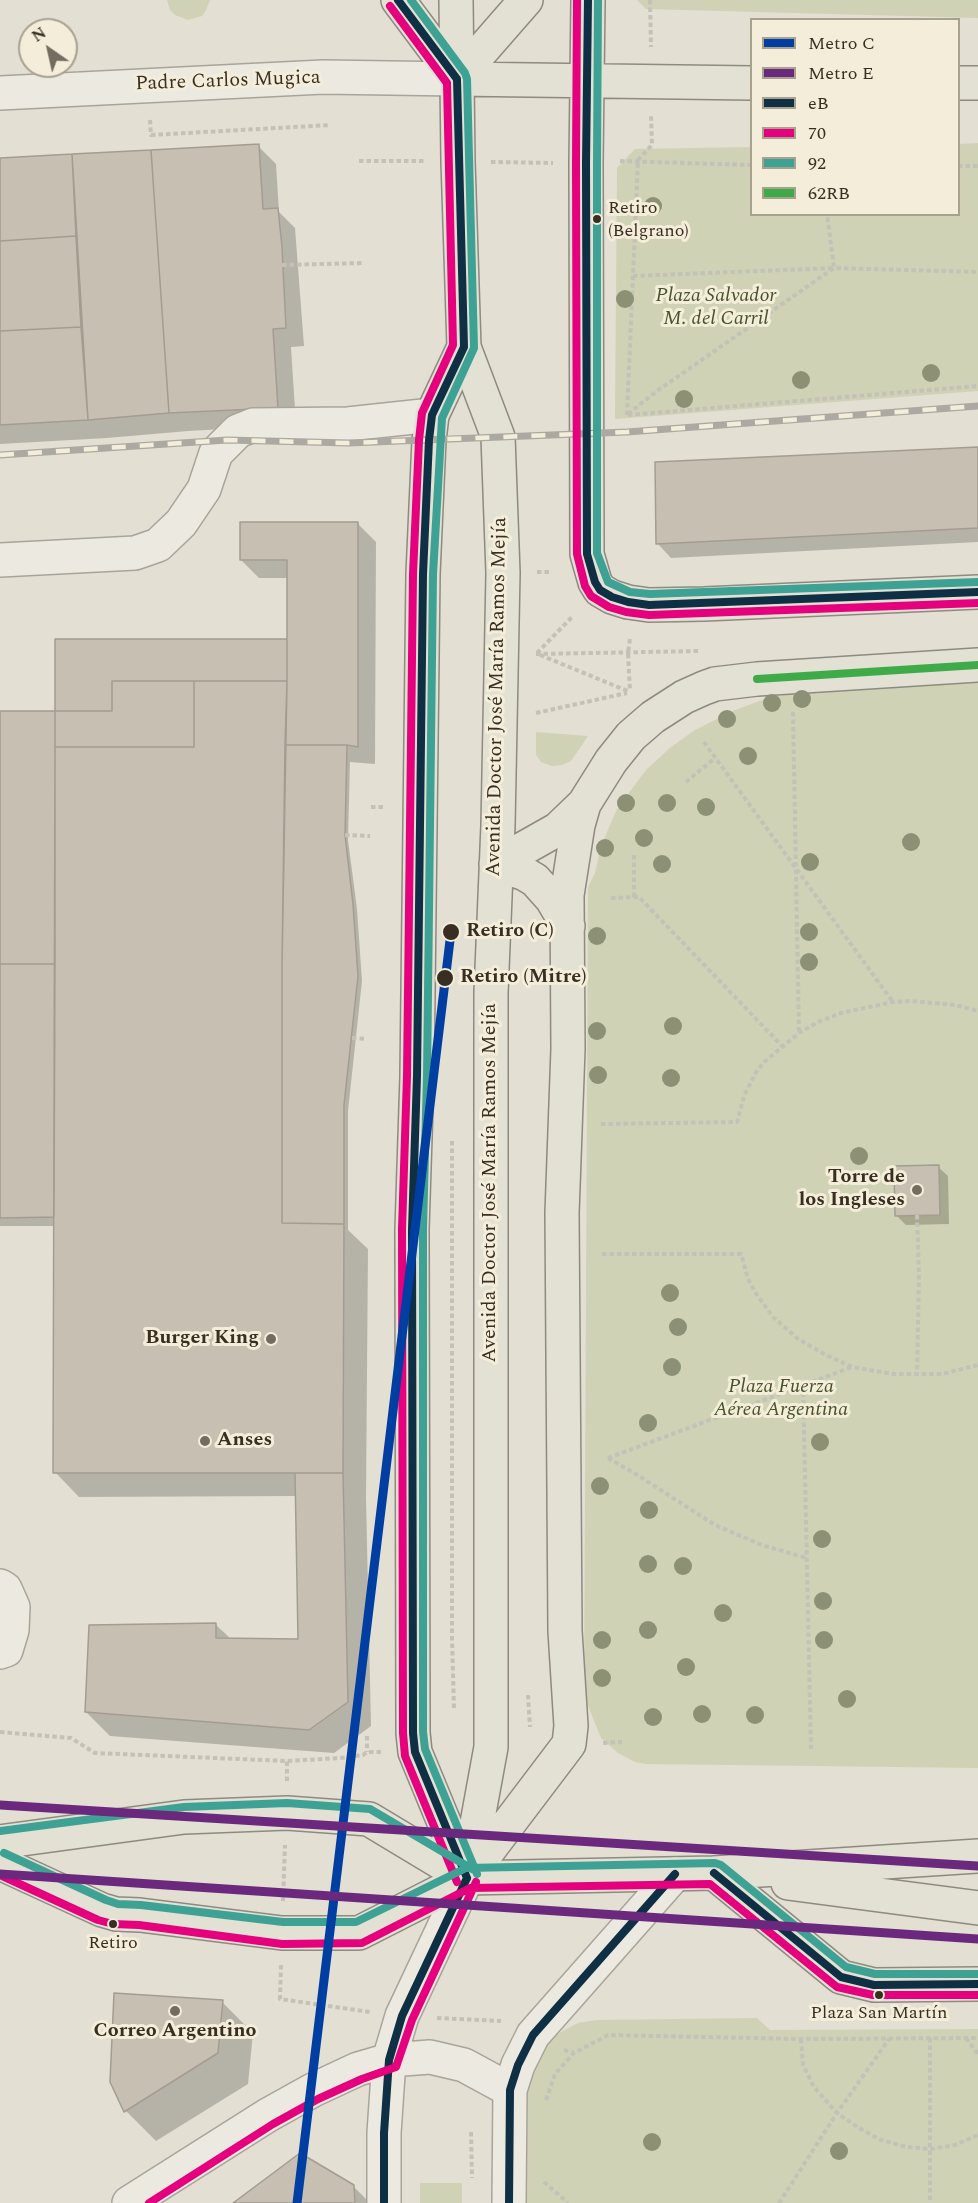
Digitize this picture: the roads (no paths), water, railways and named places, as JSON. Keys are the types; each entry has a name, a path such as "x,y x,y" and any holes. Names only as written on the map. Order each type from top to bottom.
{"main road":[{"path":"398,0 457,79"},
{"name":"Avenida Doctor José María Ramos Mejía","path":"456,0 464,347 498,437 503,573 501,742 491,993 491,1748 467,1878"},
{"path":"457,79 526,0"},
{"path":"588,0 587,554 595,582 605,593 619,599 649,604 705,604 978,592"},
{"path":"457,79 750,82"},
{"path":"960,83 978,83"},
{"name":"Avenida Doctor José María Ramos Mejía","path":"464,347 432,415 429,440 423,574 417,1076 412,1229 413,1732 415,1752 467,1878"},
{"path":"496,864 558,829 584,804 611,761 631,736 653,717 684,697 715,684 757,679 978,665"},
{"path":"467,1878 568,1744 571,1726 565,1631 561,1274 568,1049 567,896 578,825 584,804"},
{"path":"496,864 535,880 552,899 568,926"},
{"path":"0,1842 184,1817 287,1813 369,1819 467,1878"},
{"path":"0,1863 102,1910 116,1914 282,1933 359,1933 467,1878 714,1873 978,1856"},
{"path":"714,1873 978,1908"},
{"path":"714,1873 841,1977 874,1985 978,1984"}],"street":[{"name":"Padre Carlos Mugica","path":"0,93 323,77 457,79"},
{"path":"0,560 135,553 158,545 182,523 204,489 216,453 238,431 253,425 356,423 432,415"},
{"path":"0,1586 5,1589 13,1607 12,1630 6,1650 0,1652"},
{"path":"509,2203 510,2090 518,2065 533,2035 675,1874"},
{"path":"384,2203 384,2133 389,2060 402,2016 467,1878"},
{"path":"129,2203 259,2120 313,2090 358,2069 389,2060 430,2057 464,2065 510,2090"}],"railway":[{"path":"0,455 227,440 349,443 627,432 978,406"}],"metro line":[{"name":"C","path":"297,2203 451,932"},
{"name":"E","path":"0,1805 978,1866"},
{"name":"E","path":"0,1874 978,1939"}],"place":[{"name":"Retiro (Belgrano)","path":"597,219"},
{"name":"Retiro (C)","path":"451,932"},
{"name":"Retiro (Mitre)","path":"445,978"},
{"name":"Torre de los Ingleses","path":"917,1190"},
{"name":"Burger King","path":"271,1339"},
{"name":"Anses","path":"205,1441"},
{"name":"Retiro","path":"113,1924"},
{"name":"Plaza San Martín","path":"879,1995"},
{"name":"Correo Argentino","path":"175,2011"}],"park label":[{"name":"Plaza Salvador M. del Carril","path":"716,308"},
{"name":"Plaza Fuerza Aérea Argentina","path":"781,1400"}]}
